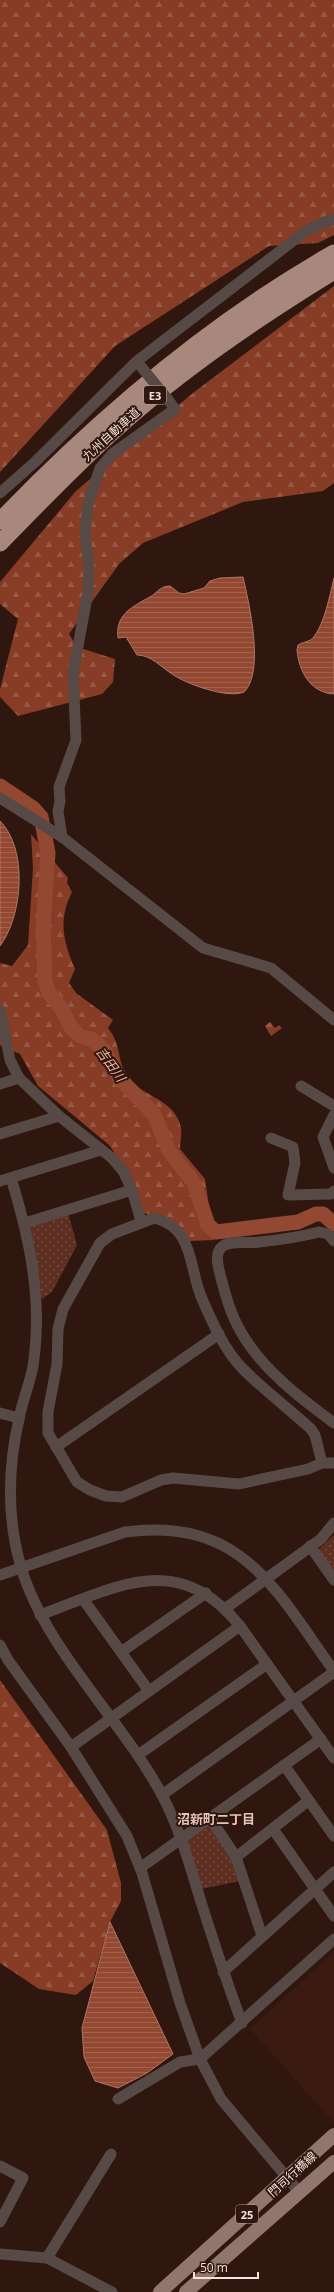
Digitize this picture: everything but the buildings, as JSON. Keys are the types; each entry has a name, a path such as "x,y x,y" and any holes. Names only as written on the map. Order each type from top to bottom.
{"highway":[{"name":"九州自動車道","path":"0,521 89,432 143,387 225,323 331,264"},
{"name":"九州自動車道","path":"0,543 98,444 142,406 235,335 288,299 331,264"}],"main road":[{"name":"門司行橋線","path":"160,2292 334,2135"},
{"name":"門司行橋線","path":"186,2292 334,2162"}],"street":[{"path":"0,493 35,462 138,362 306,231 329,220 334,220"},
{"path":"62,837 58,811 60,801 59,787 76,740 73,673 88,592 89,568 84,533 88,504 100,468 127,441 175,409 138,362"},
{"path":"0,798 62,837 203,948 271,968 334,1020"},
{"path":"0,1010 2,1012 2,1037 10,1060 19,1078 59,1116 112,1158 123,1171 132,1190 141,1222"},
{"path":"0,1084 19,1078"},
{"path":"302,1086 334,1106"},
{"path":"0,1134 59,1116"},
{"path":"334,1116 323,1137 334,1168"},
{"path":"272,1138 293,1147 295,1163 288,1195 331,1194 334,1191"},
{"path":"101,1150 5,1180 25,1223 31,1250 37,1302 33,1366 18,1418 10,1494 11,1513 21,1568 40,1615 83,1679 138,1755 162,1795 182,1838 223,1972 242,2023"},
{"path":"25,1223 132,1190"},
{"path":"322,1462 315,1435 311,1429 242,1369 219,1334 202,1300 181,1234 174,1226 154,1218 112,1234 100,1243 62,1310 58,1329 57,1364 48,1412 48,1432 78,1482 90,1490 122,1497 161,1480 173,1478 240,1484 308,1469 322,1462 334,1463"},
{"path":"334,1241 328,1234 319,1232 258,1243 232,1244 223,1246 218,1253 217,1265 229,1308 240,1332 252,1349 296,1395 334,1423"},
{"path":"56,1447 219,1334"},
{"path":"0,1412 18,1418"},
{"path":"226,1608 266,1577 321,1539 334,1523"},
{"path":"0,1575 125,1532 170,1530 204,1538 223,1546 251,1564 266,1577 334,1672 162,1795"},
{"path":"310,1546 334,1580"},
{"path":"40,1615 132,1582 152,1580 184,1583 206,1593 226,1608 240,1626 334,1758"},
{"path":"121,1652 206,1593"},
{"path":"83,1599 149,1691"},
{"path":"71,1747 240,1626"},
{"path":"0,1645 8,1660 71,1747 127,1836 140,1868 180,2002 200,2059 221,2099 300,2193"},
{"path":"138,1755 267,1664"},
{"path":"140,1868 321,1739"},
{"path":"284,1765 334,1836"},
{"path":"236,1857 308,1801"},
{"path":"210,1818 236,1857 262,1936"},
{"path":"273,1829 334,1916"},
{"path":"223,1972 334,1872"},
{"path":"118,2099 180,2062 200,2059 242,2023 334,1939"},
{"path":"47,2258 111,2154"},
{"path":"0,2166 23,2178 0,2222"},
{"path":"0,2254 47,2258 112,2292"}],"shaded area":[{"path":"243,577 249,603 254,637 254,669 250,682 244,692 228,694 187,682 178,678 151,659 137,655 126,637 118,638 119,623 126,613 163,587 170,586 179,593 184,594 204,588 210,581 220,578"},
{"path":"334,578 334,694 319,690 308,680 300,666 297,650 298,645 312,639 317,632 326,610"},
{"path":"0,821 9,833 15,848 19,882 14,917 8,933 0,946"},
{"path":"68,1213 77,1245 52,1292 42,1299 28,1225"},
{"path":"334,1535 334,1573 317,1551"},
{"path":"208,1823 234,1856 240,1881 201,1889 184,1840"},
{"path":"110,1922 173,2054 147,2073 118,2088 95,2081 84,2057 82,2028"},
{"path":"334,1952 334,2121 333,2122 250,2029"}],"green space":[{"path":"0,0 334,0 334,235 318,243 269,246 115,346 0,472"},
{"path":"334,286 334,483 323,491 243,502 143,543 119,564 69,634 77,647 115,659 113,682 102,694 18,716 0,697 0,689 18,619 0,604 0,582 76,491 193,393"},
{"path":"31,834 68,878 67,883 72,892 65,912 64,921 65,940 75,969 69,983 76,993 113,1020 108,1028 118,1047 122,1065 127,1076 141,1089 165,1104 178,1118 181,1128 180,1149 205,1179 214,1240 189,1241 161,1217 143,1213 127,1170 109,1145 38,1086 20,1054 0,1045 0,963 12,966 28,945 33,868"},
{"path":"270,1022 275,1028 279,1025 282,1028 271,1036 265,1026"},
{"path":"0,1680 107,1830 121,1883 121,1901 110,1922 93,1981 76,1995 39,1989 0,1963"}],"waterway":[{"name":"吉田川","path":"0,786 33,808 41,817 48,853 43,927 45,981 49,993 61,1008 72,1029 80,1036 93,1040 104,1050 121,1080 154,1114 169,1151 194,1183 208,1225 216,1232 298,1222 316,1214 323,1214 334,1224"}],"district":[{"name":"沼新町二丁目","path":"216,1819"}]}
